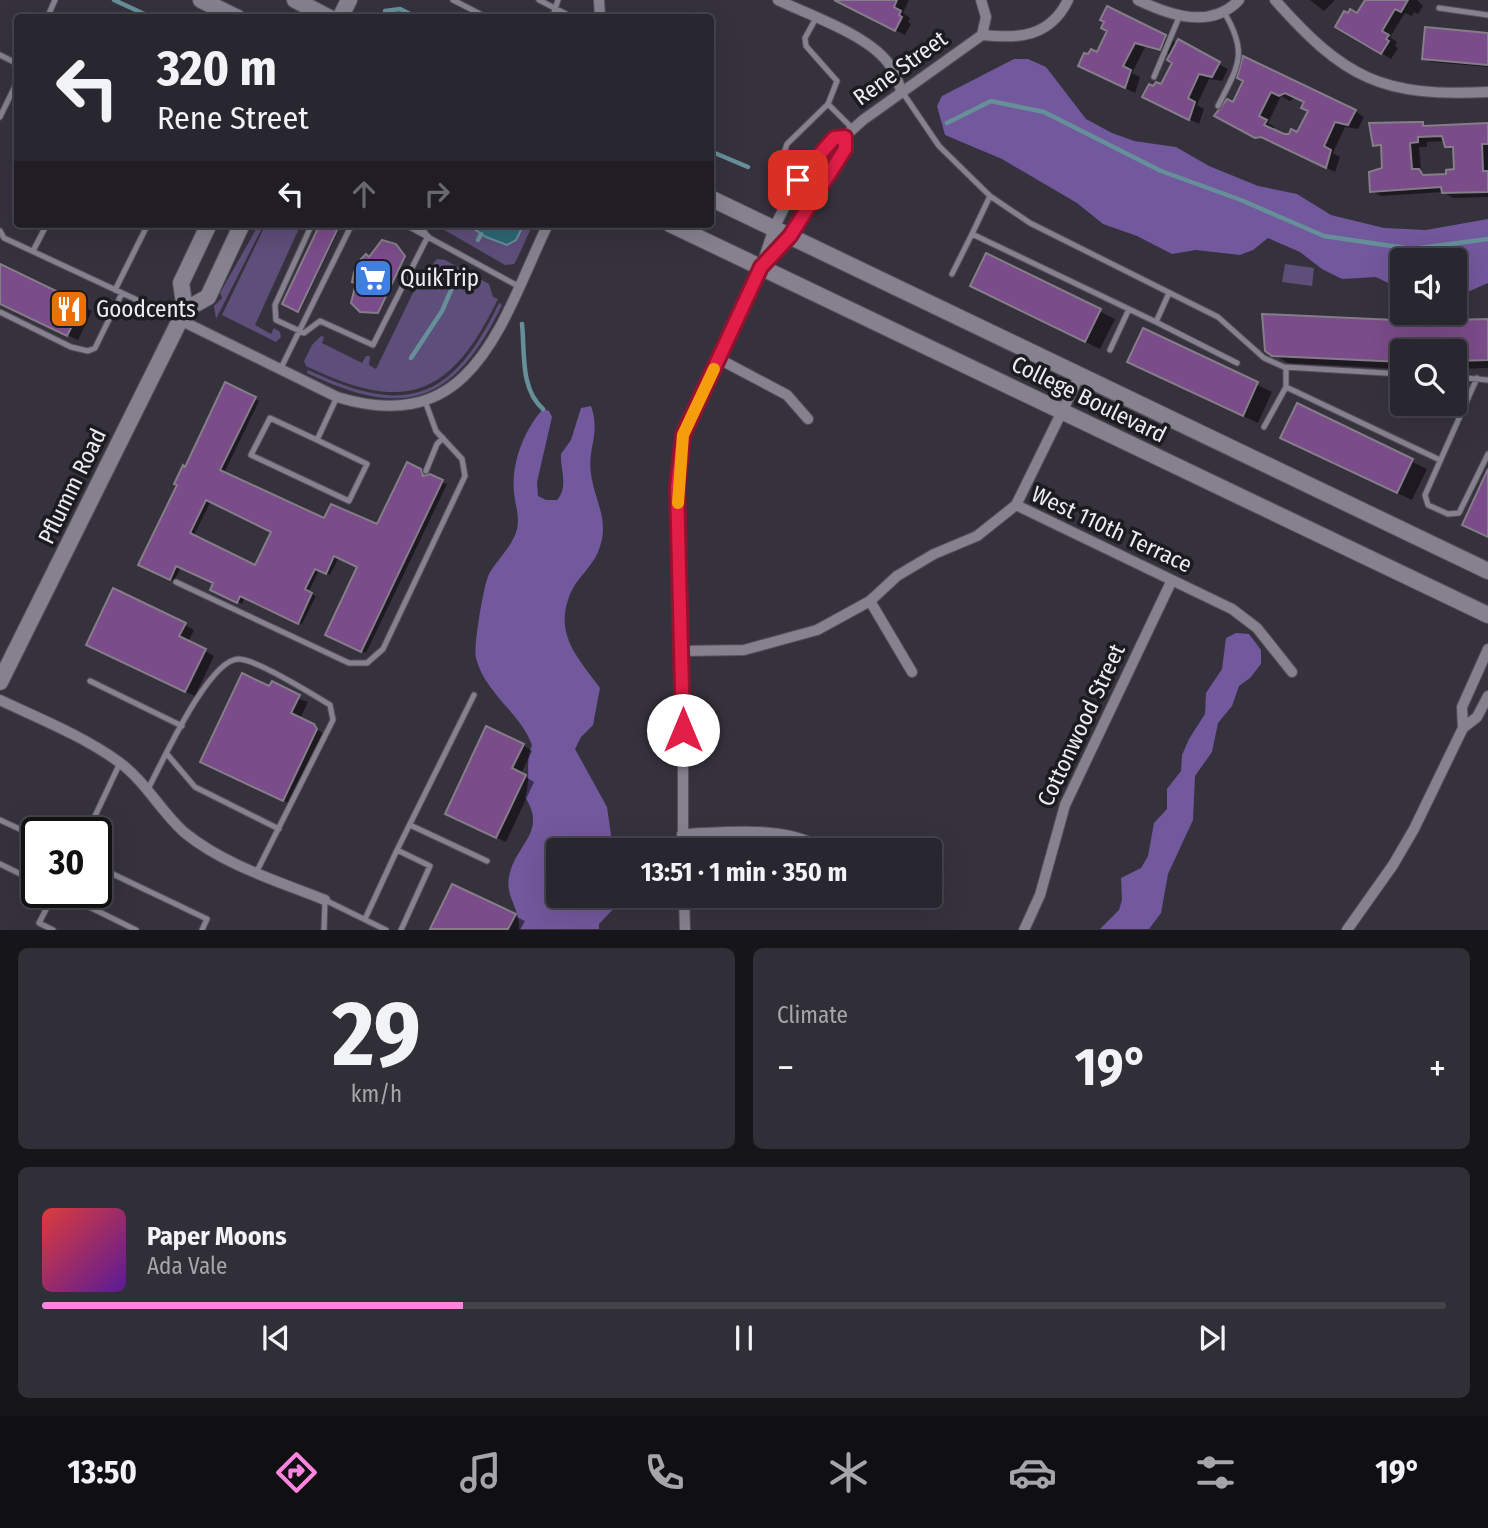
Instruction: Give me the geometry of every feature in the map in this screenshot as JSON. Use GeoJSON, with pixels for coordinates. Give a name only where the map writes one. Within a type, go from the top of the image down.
{"type":"FeatureCollection","features":[{"type":"Feature","properties":{"kind":"main road"},"geometry":{"type":"LineString","coordinates":[[201,0],[230,14]]}},
{"type":"Feature","properties":{"kind":"main road"},"geometry":{"type":"LineString","coordinates":[[295,0],[311,9]]}},
{"type":"Feature","properties":{"kind":"main road","name":"College Boulevard"},"geometry":{"type":"LineString","coordinates":[[714,200],[1488,571]]}},
{"type":"Feature","properties":{"kind":"main road","name":"Pflumm Road"},"geometry":{"type":"LineString","coordinates":[[183,315],[181,283],[207,228]]}},
{"type":"Feature","properties":{"kind":"main road","name":"Pflumm Road"},"geometry":{"type":"LineString","coordinates":[[0,682],[183,315],[208,297],[240,228]]}},
{"type":"Feature","properties":{"kind":"main road","name":"College Boulevard"},"geometry":{"type":"LineString","coordinates":[[678,228],[1488,615]]}},
{"type":"Feature","properties":{"kind":"street"},"geometry":{"type":"LineString","coordinates":[[778,0],[861,40],[877,51],[891,66],[902,93]]}},
{"type":"Feature","properties":{"kind":"street"},"geometry":{"type":"LineString","coordinates":[[981,0],[986,17],[982,35],[1025,37],[1041,31],[1062,12],[1068,0]]}},
{"type":"Feature","properties":{"kind":"street"},"geometry":{"type":"LineString","coordinates":[[1138,0],[1199,19],[1223,10],[1239,0]]}},
{"type":"Feature","properties":{"kind":"street"},"geometry":{"type":"LineString","coordinates":[[1275,0],[1311,41],[1352,70],[1392,87],[1418,93],[1488,92]]}},
{"type":"Feature","properties":{"kind":"street","name":"Rene Street"},"geometry":{"type":"LineString","coordinates":[[682,838],[683,651],[677,487],[683,435],[761,267],[774,228],[798,180],[834,138],[849,133],[982,35]]}},
{"type":"Feature","properties":{"kind":"street","name":"Rene Street"},"geometry":{"type":"LineString","coordinates":[[761,267],[790,236],[845,149],[849,133]]}},
{"type":"Feature","properties":{"kind":"street"},"geometry":{"type":"LineString","coordinates":[[183,315],[337,397],[364,405],[411,405],[425,401],[458,383],[476,366],[489,346],[546,228]]}},
{"type":"Feature","properties":{"kind":"street"},"geometry":{"type":"LineString","coordinates":[[719,359],[788,395],[808,419]]}},
{"type":"Feature","properties":{"kind":"street"},"geometry":{"type":"LineString","coordinates":[[1016,505],[1079,377]]}},
{"type":"Feature","properties":{"kind":"street","name":"West 110th Terrace"},"geometry":{"type":"LineString","coordinates":[[683,651],[744,649],[817,630],[870,601],[897,576],[934,554],[977,536],[1016,505],[1232,609],[1257,628],[1292,672]]}},
{"type":"Feature","properties":{"kind":"street","name":"Cottonwood Street"},"geometry":{"type":"LineString","coordinates":[[1024,929],[1040,895],[1065,805],[1172,580]]}},
{"type":"Feature","properties":{"kind":"street"},"geometry":{"type":"LineString","coordinates":[[870,601],[912,671]]}},
{"type":"Feature","properties":{"kind":"street"},"geometry":{"type":"LineString","coordinates":[[1463,728],[1462,708],[1488,649]]}},
{"type":"Feature","properties":{"kind":"street"},"geometry":{"type":"LineString","coordinates":[[1347,929],[1402,851],[1463,728],[1477,717],[1488,696]]}},
{"type":"Feature","properties":{"kind":"street"},"geometry":{"type":"LineString","coordinates":[[0,700],[65,731],[120,763],[148,789],[184,832],[231,863],[326,900]]}},
{"type":"Feature","properties":{"kind":"street"},"geometry":{"type":"LineString","coordinates":[[682,834],[769,832],[791,838]]}},
{"type":"Feature","properties":{"kind":"street"},"geometry":{"type":"LineString","coordinates":[[684,908],[685,929]]}},
{"type":"Feature","properties":{"kind":"lane"},"geometry":{"type":"LineString","coordinates":[[453,0],[480,14]]}},
{"type":"Feature","properties":{"kind":"lane"},"geometry":{"type":"LineString","coordinates":[[539,0],[570,14]]}},
{"type":"Feature","properties":{"kind":"lane"},"geometry":{"type":"LineString","coordinates":[[554,14],[558,0]]}},
{"type":"Feature","properties":{"kind":"lane"},"geometry":{"type":"LineString","coordinates":[[1438,8],[1488,15]]}},
{"type":"Feature","properties":{"kind":"lane"},"geometry":{"type":"LineString","coordinates":[[1218,106],[1239,64],[1238,36],[1223,10]]}},
{"type":"Feature","properties":{"kind":"lane"},"geometry":{"type":"LineString","coordinates":[[1154,77],[1180,15]]}},
{"type":"Feature","properties":{"kind":"lane"},"geometry":{"type":"LineString","coordinates":[[798,180],[785,150],[787,144],[828,104],[837,81],[806,46],[806,38],[816,18]]}},
{"type":"Feature","properties":{"kind":"lane"},"geometry":{"type":"LineString","coordinates":[[0,117],[14,88]]}},
{"type":"Feature","properties":{"kind":"lane"},"geometry":{"type":"LineString","coordinates":[[902,93],[939,146],[990,196],[1030,223],[1218,317],[1264,358],[1286,367],[1390,373]]}},
{"type":"Feature","properties":{"kind":"lane"},"geometry":{"type":"LineString","coordinates":[[828,104],[849,133]]}},
{"type":"Feature","properties":{"kind":"lane"},"geometry":{"type":"LineString","coordinates":[[952,274],[990,196]]}},
{"type":"Feature","properties":{"kind":"lane"},"geometry":{"type":"LineString","coordinates":[[33,251],[45,228]]}},
{"type":"Feature","properties":{"kind":"lane"},"geometry":{"type":"LineString","coordinates":[[0,312],[71,347],[88,351],[95,348],[146,228]]}},
{"type":"Feature","properties":{"kind":"lane"},"geometry":{"type":"LineString","coordinates":[[310,228],[275,305],[276,320],[304,333],[320,321],[373,345],[428,236]]}},
{"type":"Feature","properties":{"kind":"lane"},"geometry":{"type":"LineString","coordinates":[[281,368],[350,228]]}},
{"type":"Feature","properties":{"kind":"lane"},"geometry":{"type":"LineString","coordinates":[[412,228],[518,286]]}},
{"type":"Feature","properties":{"kind":"lane"},"geometry":{"type":"LineString","coordinates":[[421,228],[428,236]]}},
{"type":"Feature","properties":{"kind":"lane"},"geometry":{"type":"LineString","coordinates":[[0,231],[4,238],[119,292],[183,315]]}},
{"type":"Feature","properties":{"kind":"lane"},"geometry":{"type":"LineString","coordinates":[[972,234],[1237,363]]}},
{"type":"Feature","properties":{"kind":"lane"},"geometry":{"type":"LineString","coordinates":[[1156,322],[1170,292]]}},
{"type":"Feature","properties":{"kind":"lane"},"geometry":{"type":"LineString","coordinates":[[1110,350],[1129,309]]}},
{"type":"Feature","properties":{"kind":"lane"},"geometry":{"type":"LineString","coordinates":[[1264,427],[1286,387],[1286,367]]}},
{"type":"Feature","properties":{"kind":"lane"},"geometry":{"type":"LineString","coordinates":[[1467,378],[1488,380]]}},
{"type":"Feature","properties":{"kind":"lane"},"geometry":{"type":"LineString","coordinates":[[1477,378],[1424,495],[1428,505],[1448,514],[1459,513],[1488,454]]}},
{"type":"Feature","properties":{"kind":"lane"},"geometry":{"type":"LineString","coordinates":[[1286,387],[1440,460]]}},
{"type":"Feature","properties":{"kind":"lane"},"geometry":{"type":"LineString","coordinates":[[317,440],[337,397]]}},
{"type":"Feature","properties":{"kind":"lane"},"geometry":{"type":"LineString","coordinates":[[176,582],[349,663],[367,663],[383,649],[465,476],[462,459],[436,431],[425,401]]}},
{"type":"Feature","properties":{"kind":"lane"},"geometry":{"type":"LineString","coordinates":[[270,418],[317,440],[367,464],[349,501],[251,455],[270,418]]}},
{"type":"Feature","properties":{"kind":"lane"},"geometry":{"type":"LineString","coordinates":[[426,471],[437,444],[443,438]]}},
{"type":"Feature","properties":{"kind":"lane"},"geometry":{"type":"LineString","coordinates":[[148,789],[200,692],[226,662],[240,659],[298,685],[330,705],[333,720],[256,873]]}},
{"type":"Feature","properties":{"kind":"lane"},"geometry":{"type":"LineString","coordinates":[[90,681],[182,726]]}},
{"type":"Feature","properties":{"kind":"lane"},"geometry":{"type":"LineString","coordinates":[[365,919],[474,695]]}},
{"type":"Feature","properties":{"kind":"lane"},"geometry":{"type":"LineString","coordinates":[[167,754],[195,787],[279,829]]}},
{"type":"Feature","properties":{"kind":"lane"},"geometry":{"type":"LineString","coordinates":[[95,817],[120,763]]}},
{"type":"Feature","properties":{"kind":"lane"},"geometry":{"type":"LineString","coordinates":[[0,820],[21,830]]}},
{"type":"Feature","properties":{"kind":"lane"},"geometry":{"type":"LineString","coordinates":[[410,825],[487,861]]}},
{"type":"Feature","properties":{"kind":"lane"},"geometry":{"type":"LineString","coordinates":[[397,850],[430,866],[401,929]]}},
{"type":"Feature","properties":{"kind":"lane"},"geometry":{"type":"LineString","coordinates":[[0,864],[21,874]]}},
{"type":"Feature","properties":{"kind":"lane"},"geometry":{"type":"LineString","coordinates":[[112,874],[207,919],[202,929]]}},
{"type":"Feature","properties":{"kind":"lane"},"geometry":{"type":"LineString","coordinates":[[324,929],[326,900],[386,929]]}},
{"type":"Feature","properties":{"kind":"lane"},"geometry":{"type":"LineString","coordinates":[[48,908],[39,923],[53,929]]}},
{"type":"Feature","properties":{"kind":"lane"},"geometry":{"type":"LineString","coordinates":[[91,908],[136,929]]}},
{"type":"Feature","properties":{"kind":"shaded area"},"geometry":{"type":"Polygon","coordinates":[[[1014,59],[1028,59],[1046,67],[1086,119],[1112,133],[1134,141],[1176,147],[1209,166],[1258,186],[1297,194],[1331,215],[1384,228],[1426,230],[1488,219],[1488,283],[1467,292],[1467,248],[1390,248],[1390,284],[1376,277],[1342,279],[1322,269],[1300,252],[1268,238],[1253,250],[1240,255],[1196,250],[1172,254],[1137,236],[1103,224],[1077,203],[1002,159],[945,135],[937,106],[942,96],[1014,59]]]}},
{"type":"Feature","properties":{"kind":"shaded area"},"geometry":{"type":"Polygon","coordinates":[[[257,228],[262,228],[216,319],[214,306],[222,298],[220,293],[257,228]]]}},
{"type":"Feature","properties":{"kind":"shaded area"},"geometry":{"type":"Polygon","coordinates":[[[264,228],[299,228],[255,325],[271,334],[274,328],[280,332],[281,337],[276,342],[222,315],[264,228]]]}},
{"type":"Feature","properties":{"kind":"shaded area"},"geometry":{"type":"Polygon","coordinates":[[[441,228],[531,228],[514,264],[505,265],[441,228]]]}},
{"type":"Feature","properties":{"kind":"shaded area"},"geometry":{"type":"Polygon","coordinates":[[[437,259],[445,260],[489,284],[493,297],[498,299],[462,358],[442,376],[421,388],[398,392],[371,390],[306,366],[304,361],[312,345],[321,336],[324,337],[322,343],[362,363],[366,356],[370,356],[369,365],[376,369],[425,268],[428,270],[437,259]]]}},
{"type":"Feature","properties":{"kind":"shaded area"},"geometry":{"type":"Polygon","coordinates":[[[1285,264],[1314,268],[1312,286],[1282,282],[1285,264]]]}},
{"type":"Feature","properties":{"kind":"shaded area"},"geometry":{"type":"Polygon","coordinates":[[[499,303],[502,305],[484,338],[465,364],[445,382],[423,394],[399,398],[372,396],[342,388],[307,373],[308,370],[342,385],[373,393],[399,395],[423,391],[444,380],[463,361],[481,336],[499,303]]]}},
{"type":"Feature","properties":{"kind":"shaded area"},"geometry":{"type":"Polygon","coordinates":[[[591,406],[594,416],[590,465],[603,531],[598,552],[571,592],[565,620],[570,644],[600,688],[593,725],[581,737],[575,749],[607,807],[611,838],[546,838],[546,908],[614,908],[599,924],[599,929],[519,929],[518,916],[508,884],[512,866],[532,829],[531,809],[525,797],[532,745],[527,733],[480,671],[475,652],[477,629],[489,574],[512,541],[518,525],[514,481],[517,459],[525,437],[543,409],[549,411],[552,417],[537,482],[538,496],[546,500],[557,500],[563,489],[561,454],[571,440],[581,408],[591,406]]]}},
{"type":"Feature","properties":{"kind":"shaded area"},"geometry":{"type":"Polygon","coordinates":[[[1236,633],[1249,634],[1261,650],[1261,664],[1250,678],[1239,686],[1232,706],[1218,723],[1212,752],[1195,776],[1193,820],[1168,874],[1161,913],[1149,929],[1100,929],[1119,910],[1122,900],[1121,878],[1141,868],[1148,856],[1154,823],[1167,809],[1167,789],[1181,771],[1182,755],[1205,714],[1206,693],[1222,669],[1226,638],[1236,633]]]}},
{"type":"Feature","properties":{"kind":"water"},"geometry":{"type":"Polygon","coordinates":[[[473,228],[522,228],[516,240],[507,245],[486,237],[473,228]]]}},
{"type":"Feature","properties":{"kind":"building"},"geometry":{"type":"Polygon","coordinates":[[[834,0],[897,0],[894,7],[901,11],[899,15],[902,17],[895,31],[834,0]]]}},
{"type":"Feature","properties":{"kind":"building"},"geometry":{"type":"Polygon","coordinates":[[[1365,0],[1408,0],[1401,12],[1395,9],[1382,31],[1389,35],[1386,39],[1389,41],[1381,54],[1335,27],[1344,11],[1348,13],[1350,9],[1357,13],[1365,0]]]}},
{"type":"Feature","properties":{"kind":"building"},"geometry":{"type":"Polygon","coordinates":[[[1107,6],[1166,35],[1160,50],[1135,43],[1123,66],[1131,70],[1125,88],[1078,66],[1084,53],[1088,54],[1091,49],[1097,52],[1107,31],[1101,28],[1104,22],[1100,20],[1107,6]]]}},
{"type":"Feature","properties":{"kind":"building"},"geometry":{"type":"Polygon","coordinates":[[[1425,27],[1488,33],[1488,65],[1422,59],[1425,27]]]}},
{"type":"Feature","properties":{"kind":"building"},"geometry":{"type":"Polygon","coordinates":[[[1178,39],[1220,62],[1212,77],[1199,74],[1188,98],[1195,102],[1189,120],[1142,97],[1149,84],[1161,84],[1172,63],[1167,60],[1178,39]]]}},
{"type":"Feature","properties":{"kind":"building"},"geometry":{"type":"Polygon","coordinates":[[[1243,56],[1356,110],[1348,125],[1335,122],[1324,146],[1331,150],[1326,168],[1261,137],[1255,138],[1214,116],[1227,99],[1233,102],[1243,81],[1237,78],[1243,56]],[[1271,92],[1259,116],[1267,120],[1264,125],[1284,134],[1289,134],[1291,129],[1297,132],[1308,111],[1301,108],[1304,102],[1285,93],[1279,96],[1271,92]]]}},
{"type":"Feature","properties":{"kind":"building"},"geometry":{"type":"Polygon","coordinates":[[[1423,122],[1423,126],[1488,123],[1488,144],[1482,144],[1483,171],[1488,171],[1488,192],[1442,193],[1441,187],[1370,192],[1369,172],[1382,168],[1381,145],[1373,146],[1369,123],[1423,122]],[[1442,136],[1418,137],[1418,142],[1410,143],[1412,169],[1419,169],[1423,175],[1446,174],[1446,170],[1454,169],[1453,147],[1445,147],[1442,136]]]}},
{"type":"Feature","properties":{"kind":"building"},"geometry":{"type":"Polygon","coordinates":[[[318,228],[338,228],[298,312],[282,304],[318,228]]]}},
{"type":"Feature","properties":{"kind":"building","name":"QuikTrip"},"geometry":{"type":"Polygon","coordinates":[[[382,240],[396,244],[405,256],[378,313],[360,312],[351,303],[356,283],[352,282],[354,272],[361,259],[366,254],[369,257],[382,240]]]}},
{"type":"Feature","properties":{"kind":"building"},"geometry":{"type":"Polygon","coordinates":[[[986,253],[1101,309],[1085,342],[970,286],[986,253]]]}},
{"type":"Feature","properties":{"kind":"building"},"geometry":{"type":"Polygon","coordinates":[[[0,264],[83,304],[67,336],[0,304],[0,264]]]}},
{"type":"Feature","properties":{"kind":"building"},"geometry":{"type":"Polygon","coordinates":[[[1262,314],[1390,320],[1390,325],[1467,325],[1467,320],[1488,319],[1488,360],[1467,361],[1467,339],[1390,339],[1390,361],[1272,356],[1265,351],[1262,314]]]}},
{"type":"Feature","properties":{"kind":"building"},"geometry":{"type":"Polygon","coordinates":[[[1143,328],[1258,382],[1243,416],[1127,362],[1143,328]]]}},
{"type":"Feature","properties":{"kind":"building"},"geometry":{"type":"Polygon","coordinates":[[[225,382],[256,397],[220,470],[324,518],[331,504],[377,524],[407,462],[421,469],[423,476],[430,474],[443,480],[361,652],[325,635],[357,567],[334,556],[326,574],[315,569],[305,589],[312,593],[298,624],[240,596],[237,603],[210,590],[213,583],[176,566],[170,580],[138,565],[177,485],[174,484],[183,465],[185,467],[225,382]],[[206,500],[190,533],[255,565],[271,532],[206,500]]]}},
{"type":"Feature","properties":{"kind":"building"},"geometry":{"type":"Polygon","coordinates":[[[1297,403],[1413,459],[1397,493],[1280,438],[1297,403]]]}},
{"type":"Feature","properties":{"kind":"building"},"geometry":{"type":"Polygon","coordinates":[[[1488,469],[1488,537],[1462,525],[1488,469]]]}},
{"type":"Feature","properties":{"kind":"building"},"geometry":{"type":"Polygon","coordinates":[[[113,588],[186,623],[179,636],[206,649],[185,692],[86,645],[113,588]]]}},
{"type":"Feature","properties":{"kind":"building"},"geometry":{"type":"Polygon","coordinates":[[[242,673],[269,686],[272,681],[300,695],[291,713],[314,724],[317,729],[283,801],[200,762],[242,673]]]}},
{"type":"Feature","properties":{"kind":"building"},"geometry":{"type":"Polygon","coordinates":[[[486,726],[524,744],[512,768],[526,775],[496,838],[445,814],[486,726]]]}},
{"type":"Feature","properties":{"kind":"building"},"geometry":{"type":"Polygon","coordinates":[[[452,884],[516,914],[508,929],[430,929],[452,884]]]}},
{"type":"Feature","properties":{"kind":"waterway"},"geometry":{"type":"LineString","coordinates":[[114,0],[144,14]]}},
{"type":"Feature","properties":{"kind":"waterway"},"geometry":{"type":"LineString","coordinates":[[385,11],[400,9],[410,14]]}},
{"type":"Feature","properties":{"kind":"waterway"},"geometry":{"type":"LineString","coordinates":[[947,123],[991,101],[1044,112],[1161,171],[1241,200],[1324,236],[1412,249],[1488,239]]}},
{"type":"Feature","properties":{"kind":"waterway"},"geometry":{"type":"LineString","coordinates":[[714,153],[748,167]]}},
{"type":"Feature","properties":{"kind":"waterway"},"geometry":{"type":"LineString","coordinates":[[478,240],[481,234]]}},
{"type":"Feature","properties":{"kind":"waterway"},"geometry":{"type":"LineString","coordinates":[[411,358],[442,311],[455,281]]}},
{"type":"Feature","properties":{"kind":"waterway"},"geometry":{"type":"LineString","coordinates":[[522,324],[527,381],[530,391],[543,409]]}},
{"type":"Feature","properties":{"kind":"slow traffic"},"geometry":{"type":"LineString","coordinates":[[678,503],[677,487],[683,435],[714,369]]}},
{"type":"Feature","properties":{"kind":"place","name":"QuikTrip"},"geometry":{"type":"Point","coordinates":[373,278]}},
{"type":"Feature","properties":{"kind":"place","name":"Goodcents"},"geometry":{"type":"Point","coordinates":[69,309]}},
{"type":"Feature","properties":{"kind":"route"},"geometry":{"type":"LineString","coordinates":[[683,730],[677,487],[683,435],[761,267],[790,236],[805,208],[845,149],[845,137],[834,138],[798,180]]}}]}
